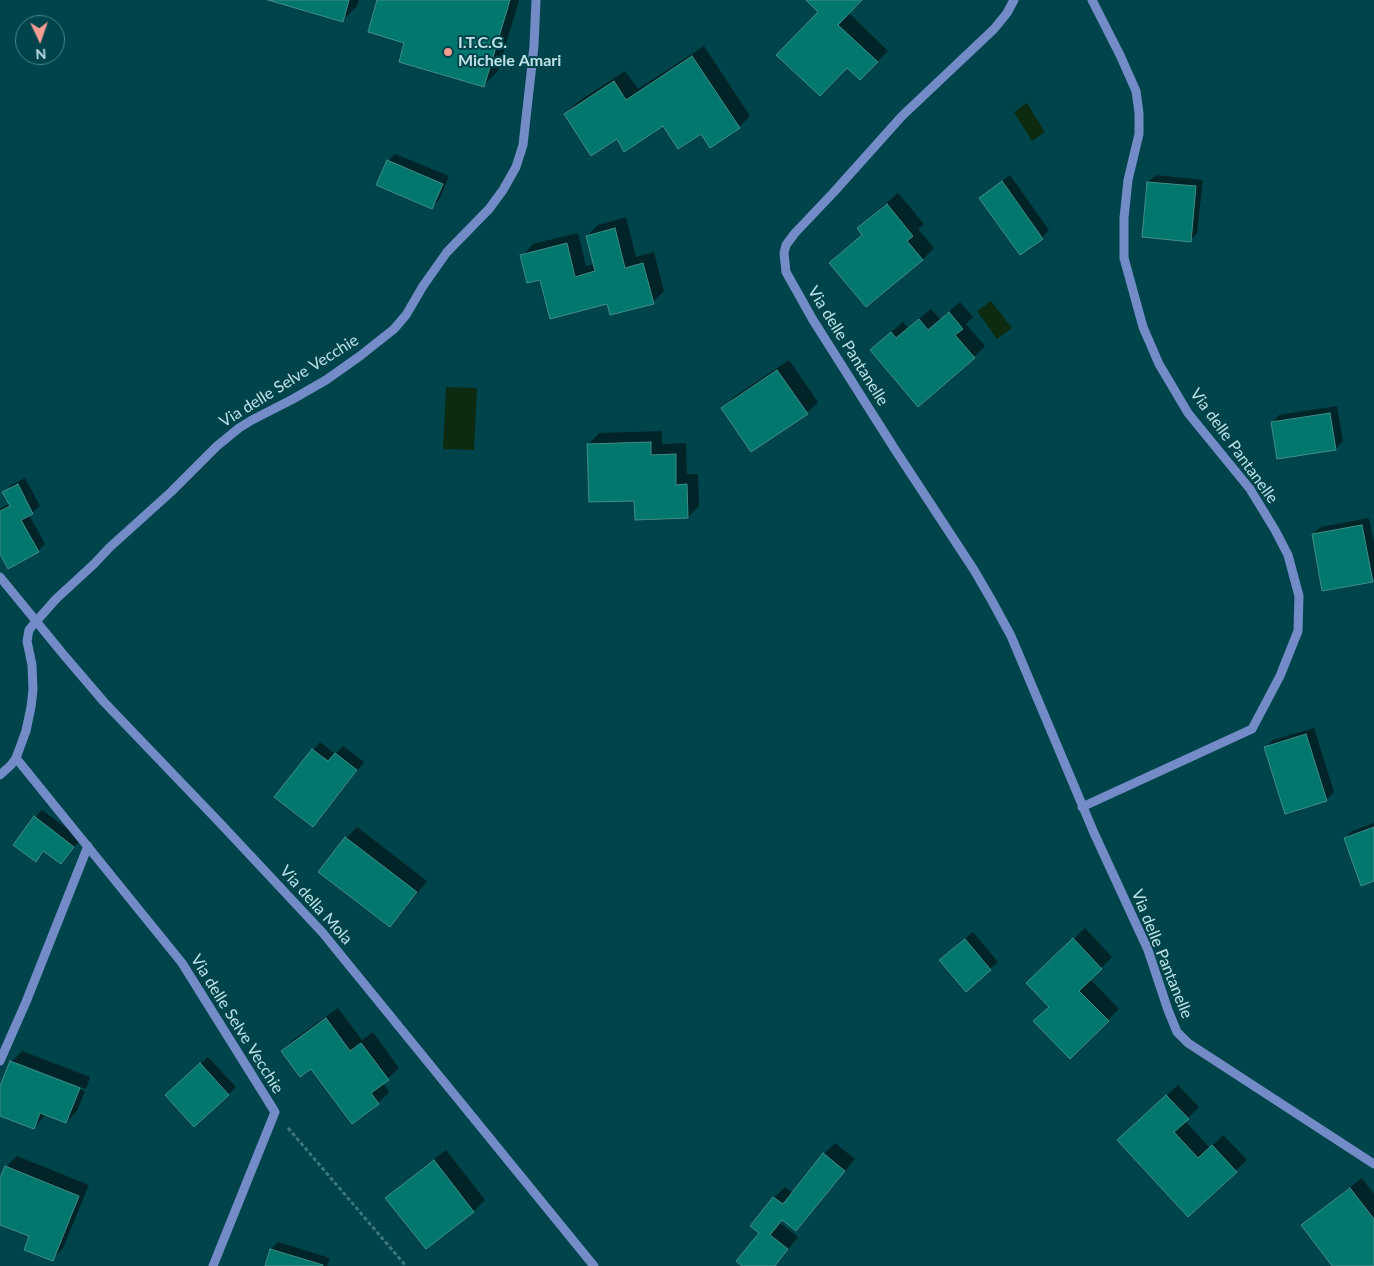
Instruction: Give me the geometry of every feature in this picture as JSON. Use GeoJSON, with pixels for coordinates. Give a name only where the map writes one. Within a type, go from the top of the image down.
{"type":"FeatureCollection","features":[{"type":"Feature","properties":{"kind":"street","name":"Via delle Selve Vecchie"},"geometry":{"type":"LineString","coordinates":[[0,775],[16,758],[26,731],[32,699],[32,673],[27,641],[29,630],[56,599],[171,492],[217,446],[252,420],[326,380],[394,329],[406,315],[447,252],[496,200],[516,167],[523,145],[534,46],[536,0]]}},
{"type":"Feature","properties":{"kind":"street","name":"Via delle Pantanelle"},"geometry":{"type":"LineString","coordinates":[[1014,0],[1007,13],[994,29],[902,116],[833,193],[794,233],[786,244],[784,253],[786,272],[813,320],[992,600],[1011,636],[1082,807],[1148,950],[1168,1010],[1180,1035],[1188,1043],[1374,1164]]}},
{"type":"Feature","properties":{"kind":"street","name":"Via delle Pantanelle"},"geometry":{"type":"LineString","coordinates":[[1082,807],[1252,729],[1280,676],[1298,631],[1299,596],[1288,554],[1275,530],[1250,490],[1188,413],[1159,364],[1143,327],[1124,258],[1124,218],[1128,180],[1139,134],[1136,91],[1092,0]]}},
{"type":"Feature","properties":{"kind":"street","name":"Via della Mola"},"geometry":{"type":"LineString","coordinates":[[0,577],[104,702],[322,932],[594,1266]]}},
{"type":"Feature","properties":{"kind":"street","name":"Via delle Selve Vecchie"},"geometry":{"type":"LineString","coordinates":[[16,758],[182,963],[275,1112],[214,1266]]}},
{"type":"Feature","properties":{"kind":"street"},"geometry":{"type":"LineString","coordinates":[[0,1061],[26,1002],[88,846]]}},
{"type":"Feature","properties":{"kind":"path"},"geometry":{"type":"LineString","coordinates":[[275,1112],[406,1266]]}},
{"type":"Feature","properties":{"kind":"shaded area"},"geometry":{"type":"Polygon","coordinates":[[[1027,103],[1045,132],[1032,141],[1014,112],[1027,103]]]}},
{"type":"Feature","properties":{"kind":"shaded area"},"geometry":{"type":"Polygon","coordinates":[[[991,301],[1012,328],[997,339],[977,311],[991,301]]]}},
{"type":"Feature","properties":{"kind":"shaded area"},"geometry":{"type":"Polygon","coordinates":[[[446,387],[477,388],[474,450],[443,449],[446,387]]]}},
{"type":"Feature","properties":{"kind":"building"},"geometry":{"type":"Polygon","coordinates":[[[268,0],[349,0],[343,22],[268,0]]]}},
{"type":"Feature","properties":{"kind":"building","name":"I.T.C.G. Michele Amari"},"geometry":{"type":"Polygon","coordinates":[[[377,0],[510,0],[484,87],[399,62],[404,43],[368,32],[377,0]]]}},
{"type":"Feature","properties":{"kind":"building"},"geometry":{"type":"Polygon","coordinates":[[[806,0],[862,0],[838,25],[878,62],[860,80],[847,68],[820,96],[776,55],[818,12],[806,0]]]}},
{"type":"Feature","properties":{"kind":"building"},"geometry":{"type":"Polygon","coordinates":[[[692,56],[740,128],[710,148],[701,134],[678,149],[663,126],[624,152],[617,139],[591,156],[564,114],[614,81],[626,100],[692,56]]]}},
{"type":"Feature","properties":{"kind":"building"},"geometry":{"type":"Polygon","coordinates":[[[387,160],[443,184],[432,209],[376,185],[387,160]]]}},
{"type":"Feature","properties":{"kind":"building"},"geometry":{"type":"Polygon","coordinates":[[[1002,181],[1043,239],[1020,255],[979,198],[1002,181]]]}},
{"type":"Feature","properties":{"kind":"building"},"geometry":{"type":"Polygon","coordinates":[[[1147,182],[1196,186],[1191,242],[1142,237],[1147,182]]]}},
{"type":"Feature","properties":{"kind":"building"},"geometry":{"type":"Polygon","coordinates":[[[887,204],[913,236],[907,241],[923,260],[866,307],[829,263],[862,235],[857,228],[887,204]]]}},
{"type":"Feature","properties":{"kind":"building"},"geometry":{"type":"Polygon","coordinates":[[[615,228],[625,268],[643,263],[654,304],[610,315],[607,304],[550,319],[540,280],[527,283],[520,255],[567,243],[575,277],[595,271],[586,236],[615,228]]]}},
{"type":"Feature","properties":{"kind":"building"},"geometry":{"type":"Polygon","coordinates":[[[949,312],[963,329],[955,335],[975,358],[918,407],[870,350],[891,332],[896,338],[919,319],[928,330],[949,312]]]}},
{"type":"Feature","properties":{"kind":"building"},"geometry":{"type":"Polygon","coordinates":[[[777,370],[808,414],[751,452],[721,408],[777,370]]]}},
{"type":"Feature","properties":{"kind":"building"},"geometry":{"type":"Polygon","coordinates":[[[1330,413],[1336,450],[1277,459],[1271,422],[1330,413]]]}},
{"type":"Feature","properties":{"kind":"building"},"geometry":{"type":"Polygon","coordinates":[[[651,442],[651,455],[676,454],[676,485],[687,484],[688,518],[635,520],[634,501],[589,502],[587,444],[651,442]]]}},
{"type":"Feature","properties":{"kind":"building"},"geometry":{"type":"Polygon","coordinates":[[[18,484],[33,514],[21,520],[39,552],[8,569],[0,554],[0,511],[10,506],[2,492],[18,484]]]}},
{"type":"Feature","properties":{"kind":"building"},"geometry":{"type":"Polygon","coordinates":[[[1362,525],[1373,582],[1322,591],[1312,534],[1362,525]]]}},
{"type":"Feature","properties":{"kind":"building"},"geometry":{"type":"Polygon","coordinates":[[[1306,734],[1327,801],[1285,814],[1264,747],[1306,734]]]}},
{"type":"Feature","properties":{"kind":"building"},"geometry":{"type":"Polygon","coordinates":[[[312,749],[328,761],[335,753],[357,770],[313,827],[274,797],[312,749]]]}},
{"type":"Feature","properties":{"kind":"building"},"geometry":{"type":"Polygon","coordinates":[[[34,816],[74,847],[61,864],[43,851],[36,862],[13,845],[34,816]]]}},
{"type":"Feature","properties":{"kind":"building"},"geometry":{"type":"Polygon","coordinates":[[[1374,827],[1374,881],[1361,886],[1344,838],[1374,827]]]}},
{"type":"Feature","properties":{"kind":"building"},"geometry":{"type":"Polygon","coordinates":[[[345,837],[417,892],[390,927],[318,872],[345,837]]]}},
{"type":"Feature","properties":{"kind":"building"},"geometry":{"type":"Polygon","coordinates":[[[1073,938],[1102,969],[1079,991],[1109,1021],[1070,1059],[1033,1021],[1049,1007],[1026,983],[1073,938]]]}},
{"type":"Feature","properties":{"kind":"building"},"geometry":{"type":"Polygon","coordinates":[[[965,939],[991,970],[966,992],[939,960],[965,939]]]}},
{"type":"Feature","properties":{"kind":"building"},"geometry":{"type":"Polygon","coordinates":[[[326,1018],[350,1051],[361,1043],[389,1080],[371,1093],[379,1104],[352,1124],[311,1069],[300,1077],[281,1051],[326,1018]]]}},
{"type":"Feature","properties":{"kind":"building"},"geometry":{"type":"Polygon","coordinates":[[[10,1061],[80,1088],[66,1123],[40,1113],[34,1129],[0,1116],[0,1086],[10,1061]]]}},
{"type":"Feature","properties":{"kind":"building"},"geometry":{"type":"Polygon","coordinates":[[[200,1063],[229,1095],[194,1127],[165,1095],[200,1063]]]}},
{"type":"Feature","properties":{"kind":"building"},"geometry":{"type":"Polygon","coordinates":[[[1166,1095],[1189,1119],[1174,1132],[1198,1158],[1212,1145],[1237,1172],[1188,1217],[1117,1140],[1166,1095]]]}},
{"type":"Feature","properties":{"kind":"building"},"geometry":{"type":"Polygon","coordinates":[[[823,1153],[845,1171],[796,1231],[782,1220],[770,1235],[788,1249],[775,1266],[742,1266],[736,1261],[759,1233],[750,1226],[773,1197],[783,1204],[823,1153]]]}},
{"type":"Feature","properties":{"kind":"building"},"geometry":{"type":"Polygon","coordinates":[[[434,1160],[474,1212],[426,1249],[385,1198],[434,1160]]]}},
{"type":"Feature","properties":{"kind":"building"},"geometry":{"type":"Polygon","coordinates":[[[5,1166],[79,1196],[53,1261],[24,1250],[29,1236],[0,1225],[0,1178],[5,1166]]]}},
{"type":"Feature","properties":{"kind":"building"},"geometry":{"type":"Polygon","coordinates":[[[1350,1188],[1374,1219],[1374,1266],[1332,1266],[1301,1225],[1350,1188]]]}},
{"type":"Feature","properties":{"kind":"building"},"geometry":{"type":"Polygon","coordinates":[[[270,1249],[323,1265],[323,1266],[265,1266],[270,1249]]]}},
{"type":"Feature","properties":{"kind":"place","name":"I.T.C.G. Michele Amari"},"geometry":{"type":"Point","coordinates":[448,52]}}]}
